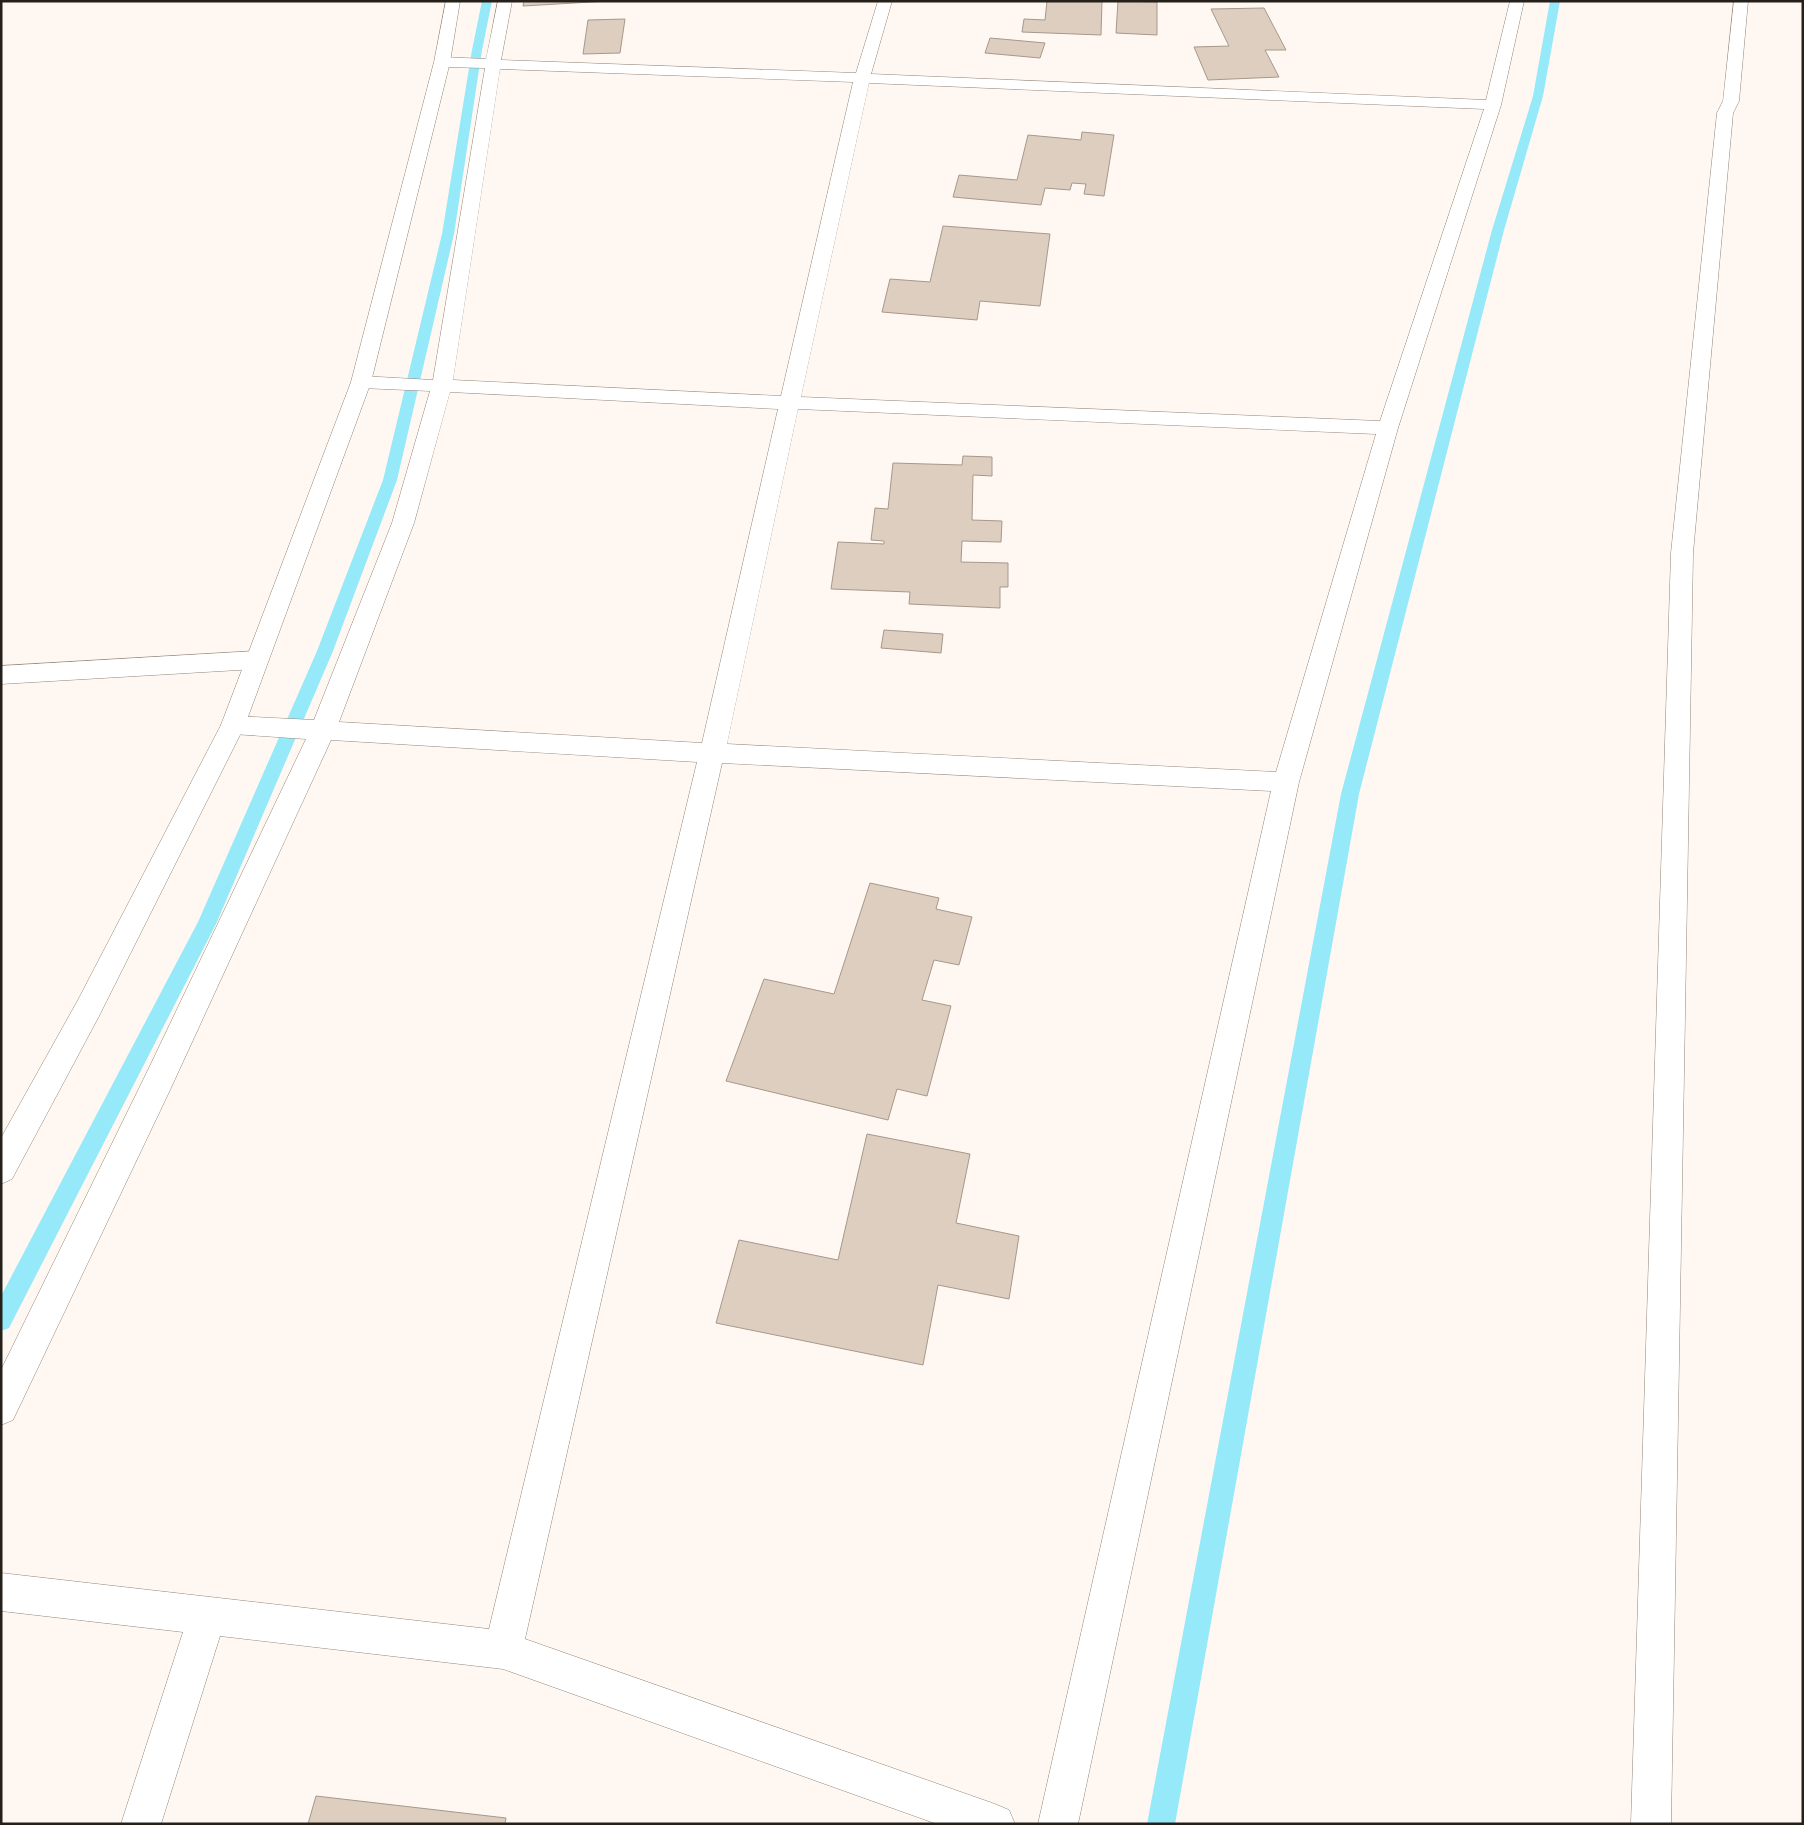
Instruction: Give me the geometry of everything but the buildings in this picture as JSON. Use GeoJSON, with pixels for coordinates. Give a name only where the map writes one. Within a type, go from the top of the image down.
{"type":"FeatureCollection","features":[{"type":"Feature","properties":{"kind":"street"},"geometry":{"type":"LineString","coordinates":[[1,1168],[88,1009],[232,726],[361,382],[442,62],[453,1]]}},
{"type":"Feature","properties":{"kind":"street"},"geometry":{"type":"LineString","coordinates":[[1,1408],[159,1080],[323,730],[403,523],[442,386],[493,64],[505,1]]}},
{"type":"Feature","properties":{"kind":"street"},"geometry":{"type":"LineString","coordinates":[[503,1650],[712,753],[862,78],[885,1]]}},
{"type":"Feature","properties":{"kind":"street"},"geometry":{"type":"LineString","coordinates":[[1058,1824],[1286,782],[1388,428],[1493,105],[1517,1]]}},
{"type":"Feature","properties":{"kind":"street"},"geometry":{"type":"LineString","coordinates":[[1651,1824],[1682,553],[1725,114],[1731,101],[1741,1]]}},
{"type":"Feature","properties":{"kind":"street"},"geometry":{"type":"LineString","coordinates":[[442,62],[1493,105]]}},
{"type":"Feature","properties":{"kind":"street"},"geometry":{"type":"LineString","coordinates":[[361,382],[791,403],[1388,428]]}},
{"type":"Feature","properties":{"kind":"street"},"geometry":{"type":"LineString","coordinates":[[1,675],[256,660]]}},
{"type":"Feature","properties":{"kind":"street"},"geometry":{"type":"LineString","coordinates":[[232,726],[1286,782]]}},
{"type":"Feature","properties":{"kind":"street"},"geometry":{"type":"LineString","coordinates":[[1,1592],[503,1650],[995,1824]]}},
{"type":"Feature","properties":{"kind":"street"},"geometry":{"type":"LineString","coordinates":[[141,1824],[207,1616]]}},
{"type":"Feature","properties":{"kind":"waterway"},"geometry":{"type":"LineString","coordinates":[[1,1320],[207,924],[325,651],[390,480],[448,234],[477,50],[487,1]]}},
{"type":"Feature","properties":{"kind":"waterway"},"geometry":{"type":"LineString","coordinates":[[1161,1824],[1350,794],[1498,230],[1538,96],[1555,1]]}}]}
